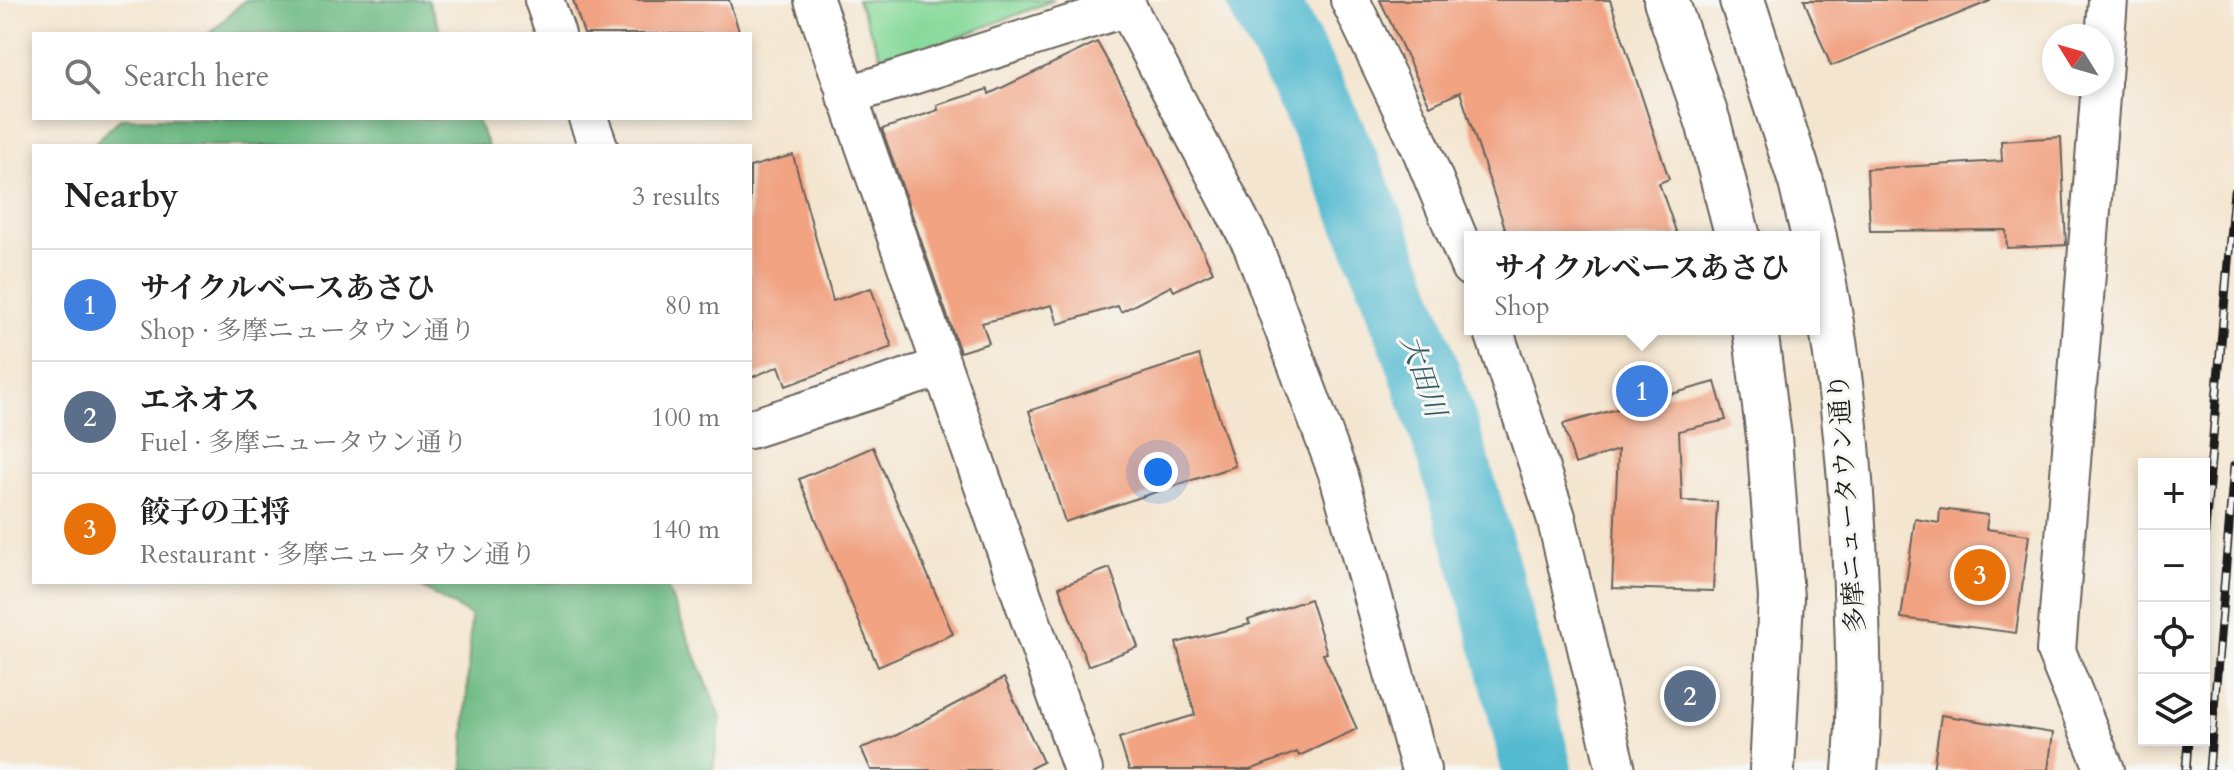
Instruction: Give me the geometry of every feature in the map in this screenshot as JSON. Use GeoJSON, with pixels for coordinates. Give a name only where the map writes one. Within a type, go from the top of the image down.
{"type":"FeatureCollection","features":[{"type":"Feature","properties":{"kind":"main road"},"geometry":{"type":"LineString","coordinates":[[1666,0],[1708,122],[1736,231]]}},
{"type":"Feature","properties":{"kind":"main road","name":"多摩ニュータウン通り"},"geometry":{"type":"LineString","coordinates":[[1742,0],[1801,182],[1813,231]]}},
{"type":"Feature","properties":{"kind":"main road","name":"多摩ニュータウン通り"},"geometry":{"type":"LineString","coordinates":[[1820,270],[1841,385],[1853,499],[1858,628],[1855,770]]}},
{"type":"Feature","properties":{"kind":"main road"},"geometry":{"type":"LineString","coordinates":[[1756,335],[1769,437],[1781,598],[1772,770]]}},
{"type":"Feature","properties":{"kind":"street"},"geometry":{"type":"LineString","coordinates":[[544,0],[555,32]]}},
{"type":"Feature","properties":{"kind":"street"},"geometry":{"type":"LineString","coordinates":[[814,0],[1083,770]]}},
{"type":"Feature","properties":{"kind":"street"},"geometry":{"type":"LineString","coordinates":[[1350,0],[1420,146],[1464,252]]}},
{"type":"Feature","properties":{"kind":"street"},"geometry":{"type":"LineString","coordinates":[[2106,24],[2108,0]]}},
{"type":"Feature","properties":{"kind":"street"},"geometry":{"type":"LineString","coordinates":[[846,96],[1127,7],[1253,246],[1339,476],[1421,770]]}},
{"type":"Feature","properties":{"kind":"street"},"geometry":{"type":"LineString","coordinates":[[2100,96],[2056,651],[2105,770]]}},
{"type":"Feature","properties":{"kind":"street"},"geometry":{"type":"LineString","coordinates":[[589,120],[597,144]]}},
{"type":"Feature","properties":{"kind":"street"},"geometry":{"type":"LineString","coordinates":[[1495,335],[1556,517],[1616,770]]}},
{"type":"Feature","properties":{"kind":"street"},"geometry":{"type":"LineString","coordinates":[[752,428],[941,367]]}},
{"type":"Feature","properties":{"kind":"green space"},"geometry":{"type":"Polygon","coordinates":[[[245,0],[428,0],[441,32],[211,32],[245,0]]]}},
{"type":"Feature","properties":{"kind":"green space"},"geometry":{"type":"Polygon","coordinates":[[[857,0],[1054,0],[885,66],[857,0]]]}},
{"type":"Feature","properties":{"kind":"green space"},"geometry":{"type":"Polygon","coordinates":[[[119,120],[477,120],[487,144],[93,144],[119,120]]]}},
{"type":"Feature","properties":{"kind":"green space"},"geometry":{"type":"Polygon","coordinates":[[[415,584],[666,584],[721,718],[713,770],[463,770],[471,616],[415,584]]]}},
{"type":"Feature","properties":{"kind":"building"},"geometry":{"type":"Polygon","coordinates":[[[573,0],[729,0],[739,32],[583,32],[573,0]]]}},
{"type":"Feature","properties":{"kind":"building"},"geometry":{"type":"Polygon","coordinates":[[[1380,0],[1610,0],[1669,179],[1659,183],[1676,231],[1506,231],[1460,92],[1430,106],[1380,0]]]}},
{"type":"Feature","properties":{"kind":"building"},"geometry":{"type":"Polygon","coordinates":[[[1804,0],[1990,0],[1990,1],[1831,66],[1804,0]]]}},
{"type":"Feature","properties":{"kind":"building"},"geometry":{"type":"Polygon","coordinates":[[[1097,42],[1138,115],[1213,272],[1174,291],[1171,286],[1121,312],[1118,306],[1058,324],[1052,305],[982,323],[989,343],[960,352],[882,129],[938,110],[937,105],[988,89],[989,94],[1097,42]]]}},
{"type":"Feature","properties":{"kind":"building"},"geometry":{"type":"Polygon","coordinates":[[[2061,137],[2066,245],[2007,248],[2006,230],[1870,231],[1867,169],[2002,161],[2001,141],[2061,137]]]}},
{"type":"Feature","properties":{"kind":"building"},"geometry":{"type":"Polygon","coordinates":[[[793,155],[833,301],[871,288],[892,347],[786,386],[779,366],[752,377],[752,166],[793,155]]]}},
{"type":"Feature","properties":{"kind":"building"},"geometry":{"type":"Polygon","coordinates":[[[1199,355],[1235,466],[1065,522],[1029,411],[1199,355]]]}},
{"type":"Feature","properties":{"kind":"building"},"geometry":{"type":"Polygon","coordinates":[[[1715,382],[1726,420],[1679,431],[1682,501],[1717,502],[1713,591],[1612,588],[1618,450],[1575,464],[1563,424],[1715,382]]]}},
{"type":"Feature","properties":{"kind":"building"},"geometry":{"type":"Polygon","coordinates":[[[873,447],[953,634],[878,667],[799,479],[873,447]]]}},
{"type":"Feature","properties":{"kind":"building"},"geometry":{"type":"Polygon","coordinates":[[[1940,509],[1988,515],[1986,529],[2029,535],[2016,633],[1901,618],[1915,519],[1939,523],[1940,509]]]}},
{"type":"Feature","properties":{"kind":"building"},"geometry":{"type":"Polygon","coordinates":[[[1110,568],[1138,647],[1088,666],[1059,587],[1110,568]]]}},
{"type":"Feature","properties":{"kind":"building"},"geometry":{"type":"Polygon","coordinates":[[[1310,599],[1327,653],[1323,654],[1357,729],[1299,756],[1297,752],[1250,770],[1129,770],[1119,738],[1195,715],[1176,643],[1250,624],[1248,620],[1310,599]]]}},
{"type":"Feature","properties":{"kind":"building"},"geometry":{"type":"Polygon","coordinates":[[[1004,678],[1043,762],[1027,770],[871,770],[861,748],[897,735],[1004,678]]]}},
{"type":"Feature","properties":{"kind":"building"},"geometry":{"type":"Polygon","coordinates":[[[1941,715],[2053,733],[2048,770],[1933,770],[1941,715]]]}},
{"type":"Feature","properties":{"kind":"waterway","name":"大田川"},"geometry":{"type":"LineString","coordinates":[[1262,0],[1352,182],[1426,375],[1486,572],[1537,770]]}},
{"type":"Feature","properties":{"kind":"railway"},"geometry":{"type":"LineString","coordinates":[[2205,530],[2234,192]]}},
{"type":"Feature","properties":{"kind":"railway"},"geometry":{"type":"LineString","coordinates":[[2209,770],[2234,466]]}},
{"type":"Feature","properties":{"kind":"railway"},"geometry":{"type":"LineString","coordinates":[[2186,770],[2188,746]]}},
{"type":"Feature","properties":{"kind":"place","name":"サイクルベースあさひ"},"geometry":{"type":"Point","coordinates":[1642,391]}},
{"type":"Feature","properties":{"kind":"place","name":"餃子の王将"},"geometry":{"type":"Point","coordinates":[1980,575]}},
{"type":"Feature","properties":{"kind":"place","name":"エネオス"},"geometry":{"type":"Point","coordinates":[1690,696]}}]}
